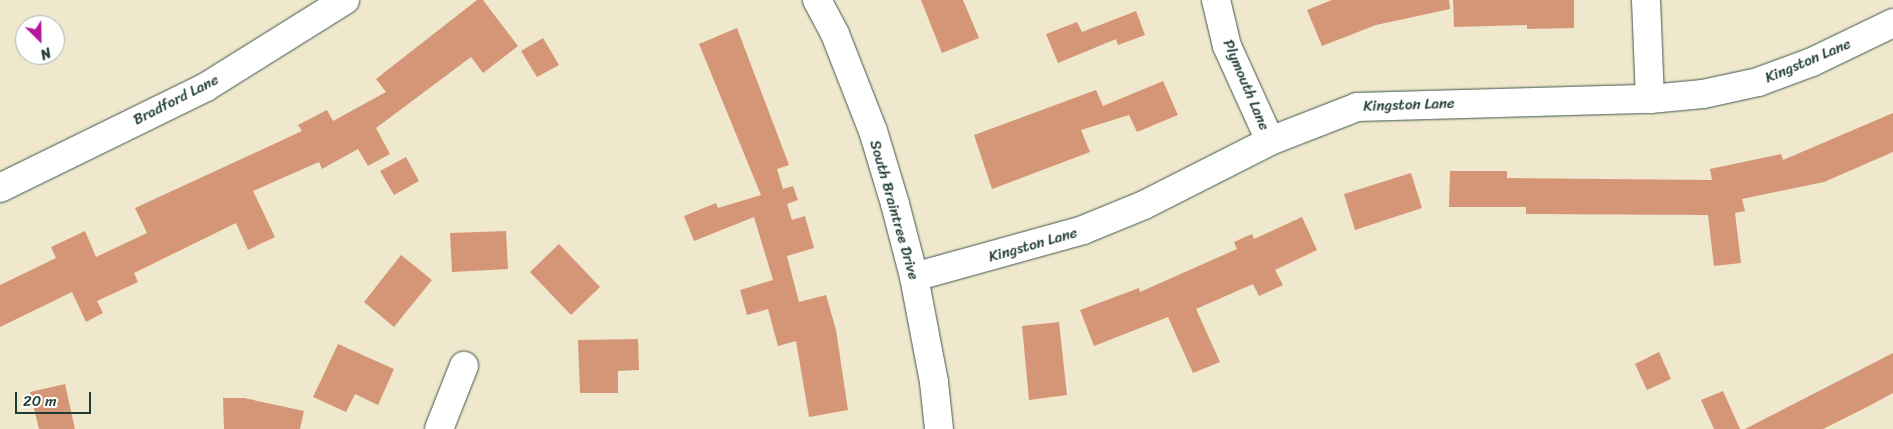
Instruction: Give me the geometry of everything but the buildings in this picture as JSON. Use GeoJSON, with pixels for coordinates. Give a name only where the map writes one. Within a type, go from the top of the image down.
{"type":"FeatureCollection","features":[{"type":"Feature","properties":{"kind":"street","name":"Bradford Lane"},"geometry":{"type":"LineString","coordinates":[[0,188],[206,87],[345,0]]}},
{"type":"Feature","properties":{"kind":"street","name":"South Braintree Drive"},"geometry":{"type":"LineString","coordinates":[[817,0],[835,34],[873,131],[914,277],[934,382],[939,429]]}},
{"type":"Feature","properties":{"kind":"street","name":"Plymouth Lane"},"geometry":{"type":"LineString","coordinates":[[1216,0],[1227,46],[1270,141]]}},
{"type":"Feature","properties":{"kind":"street"},"geometry":{"type":"LineString","coordinates":[[1646,0],[1650,99]]}},
{"type":"Feature","properties":{"kind":"street","name":"Kingston Lane"},"geometry":{"type":"LineString","coordinates":[[914,277],[1083,230],[1144,205],[1270,141],[1357,107],[1650,99],[1703,94],[1758,82],[1812,62],[1893,23]]}},
{"type":"Feature","properties":{"kind":"street"},"geometry":{"type":"LineString","coordinates":[[439,429],[464,366]]}}]}
